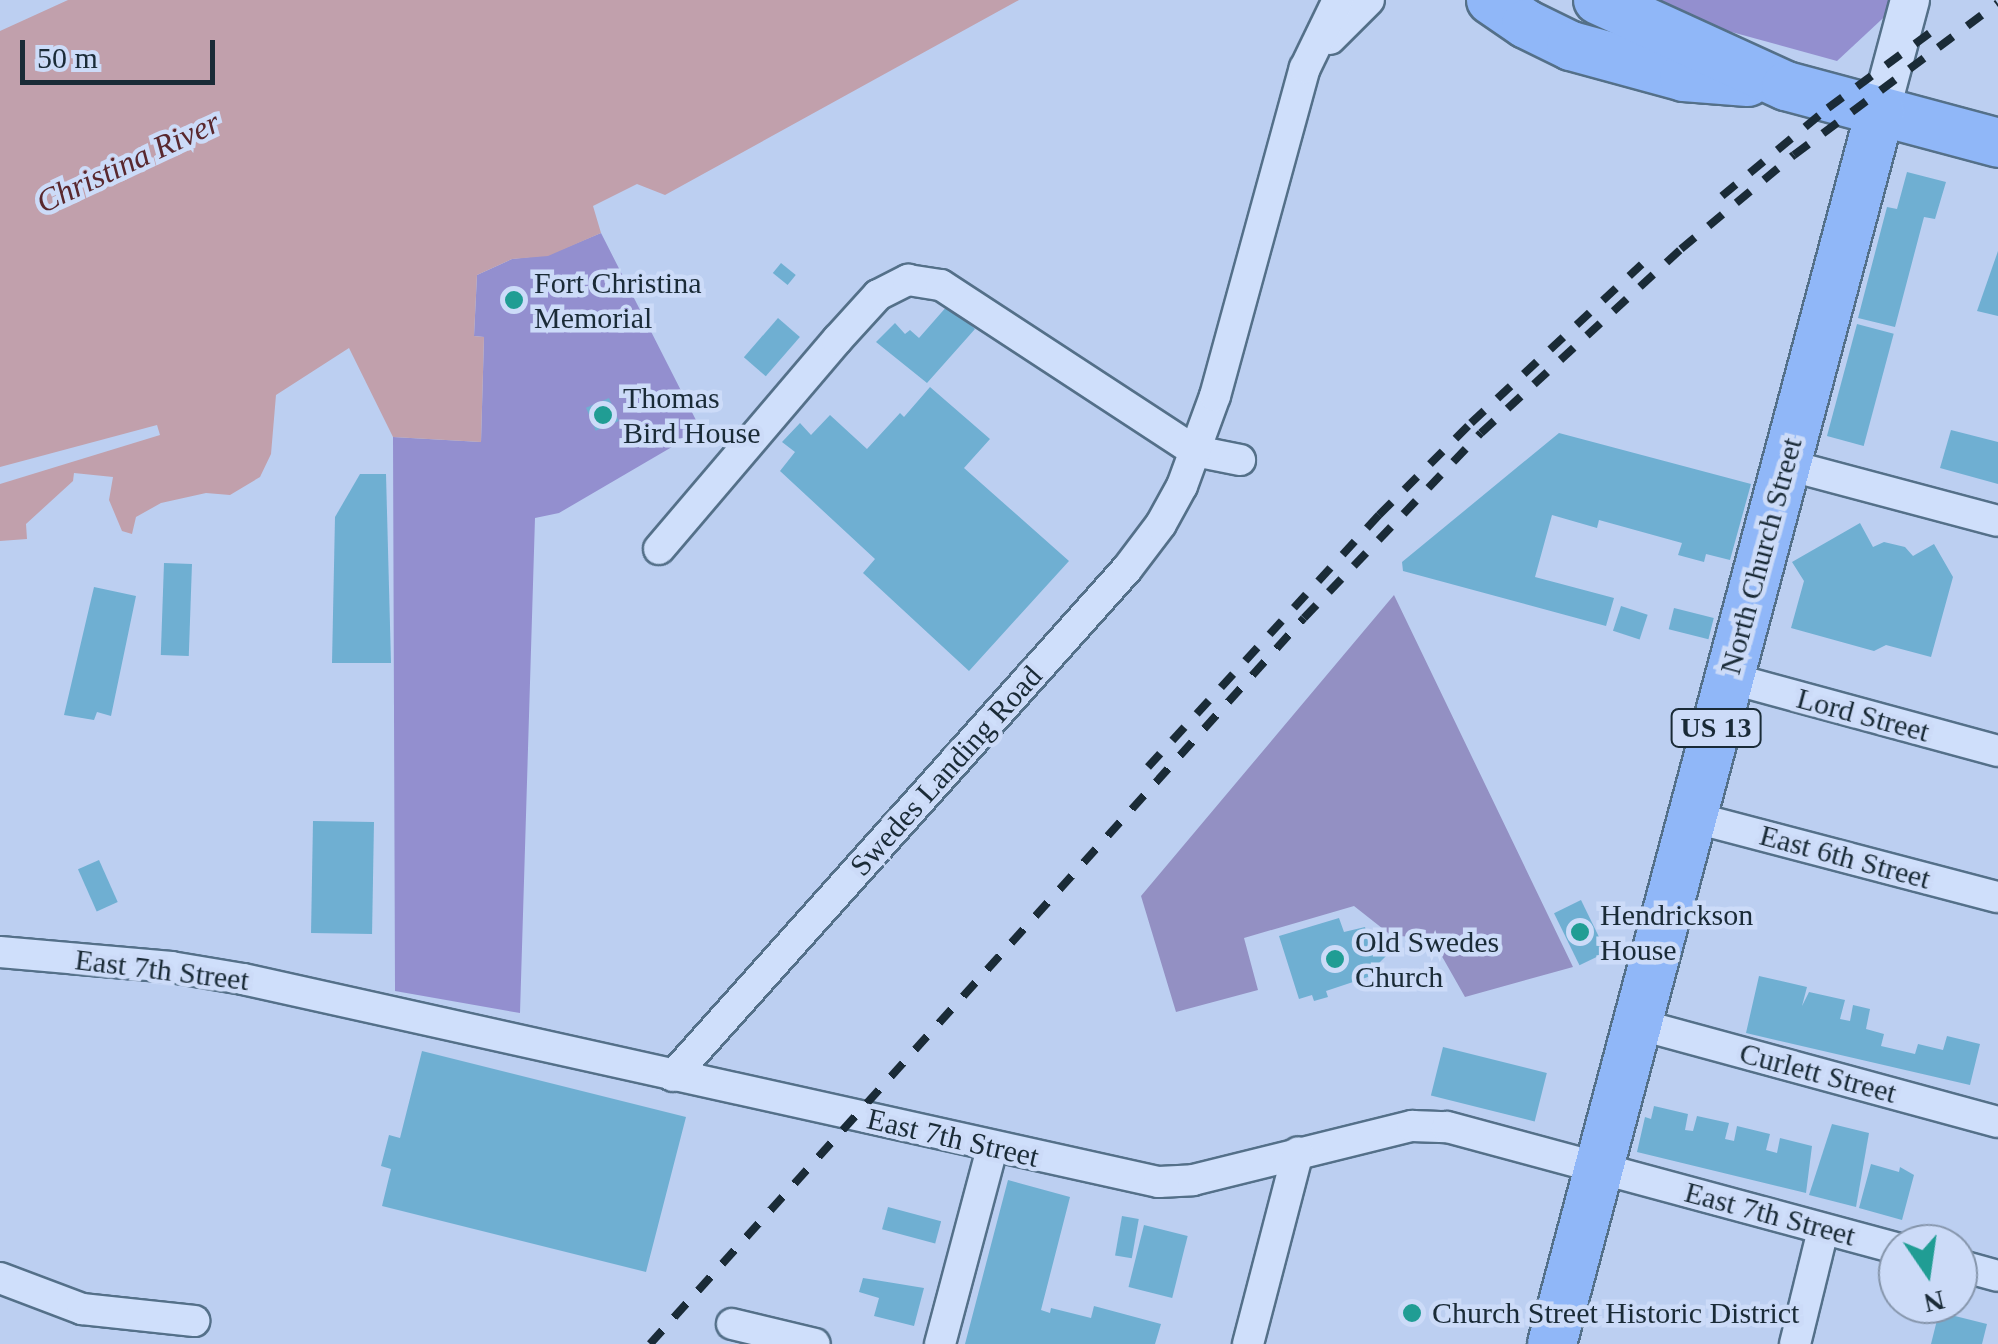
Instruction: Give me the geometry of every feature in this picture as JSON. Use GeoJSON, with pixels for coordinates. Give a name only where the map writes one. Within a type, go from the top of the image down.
{"type":"FeatureCollection","features":[{"type":"Feature","properties":{"kind":"main road"},"geometry":{"type":"LineString","coordinates":[[1492,0],[1526,24],[1587,51],[1684,77],[1786,86]]}},
{"type":"Feature","properties":{"kind":"main road"},"geometry":{"type":"LineString","coordinates":[[1598,0],[1786,86],[1998,143]]}},
{"type":"Feature","properties":{"kind":"main road","name":"North Church Street"},"geometry":{"type":"LineString","coordinates":[[1552,1344],[1880,112]]}},
{"type":"Feature","properties":{"kind":"street","name":"Swedes Landing Road"},"geometry":{"type":"LineString","coordinates":[[674,1076],[1127,569],[1161,524],[1215,396],[1305,68],[1338,0]]}},
{"type":"Feature","properties":{"kind":"street","name":"Swedes Landing Road"},"geometry":{"type":"LineString","coordinates":[[1305,68],[1369,0]]}},
{"type":"Feature","properties":{"kind":"street","name":"North Church Street"},"geometry":{"type":"LineString","coordinates":[[1880,112],[1910,0]]}},
{"type":"Feature","properties":{"kind":"street"},"geometry":{"type":"LineString","coordinates":[[659,549],[878,295],[908,280],[941,285],[1195,450],[1240,460]]}},
{"type":"Feature","properties":{"kind":"street"},"geometry":{"type":"LineString","coordinates":[[1784,464],[1998,521]]}},
{"type":"Feature","properties":{"kind":"street","name":"Lord Street"},"geometry":{"type":"LineString","coordinates":[[1729,678],[1998,750]]}},
{"type":"Feature","properties":{"kind":"street","name":"East 6th Street"},"geometry":{"type":"LineString","coordinates":[[1692,817],[1998,897]]}},
{"type":"Feature","properties":{"kind":"street","name":"East 7th Street"},"geometry":{"type":"LineString","coordinates":[[0,952],[171,967],[244,979],[992,1148],[1172,1183],[1429,1124],[1878,1245]]}},
{"type":"Feature","properties":{"kind":"street","name":"Curlett Street"},"geometry":{"type":"LineString","coordinates":[[1637,1024],[1998,1122]]}},
{"type":"Feature","properties":{"kind":"street"},"geometry":{"type":"LineString","coordinates":[[940,1344],[992,1148]]}},
{"type":"Feature","properties":{"kind":"street"},"geometry":{"type":"LineString","coordinates":[[1248,1344],[1298,1152]]}},
{"type":"Feature","properties":{"kind":"street"},"geometry":{"type":"LineString","coordinates":[[1794,1344],[1823,1230]]}},
{"type":"Feature","properties":{"kind":"street"},"geometry":{"type":"LineString","coordinates":[[0,1278],[82,1308],[194,1321]]}},
{"type":"Feature","properties":{"kind":"street"},"geometry":{"type":"LineString","coordinates":[[732,1324],[814,1344]]}},
{"type":"Feature","properties":{"kind":"shaded area"},"geometry":{"type":"Polygon","coordinates":[[[1651,0],[1897,0],[1895,7],[1837,61],[1695,22],[1651,0]]]}},
{"type":"Feature","properties":{"kind":"shaded area"},"geometry":{"type":"Polygon","coordinates":[[[601,233],[701,430],[559,513],[535,518],[520,1013],[395,991],[393,437],[481,442],[484,337],[474,336],[477,275],[512,259],[548,255],[601,233]]]}},
{"type":"Feature","properties":{"kind":"shaded area"},"geometry":{"type":"Polygon","coordinates":[[[1394,595],[1573,967],[1465,997],[1431,937],[1392,936],[1354,906],[1244,938],[1258,990],[1176,1012],[1141,896],[1394,595]]]}},
{"type":"Feature","properties":{"kind":"water","name":"Christina River"},"geometry":{"type":"Polygon","coordinates":[[[68,0],[1019,0],[665,195],[637,184],[593,206],[601,233],[548,256],[512,259],[477,275],[474,336],[484,337],[481,442],[393,437],[349,348],[276,395],[271,454],[260,477],[230,495],[206,493],[161,503],[136,517],[132,534],[122,531],[109,500],[113,477],[74,473],[73,481],[26,524],[27,539],[0,541],[0,31],[68,0]]]}},
{"type":"Feature","properties":{"kind":"pier"},"geometry":{"type":"Polygon","coordinates":[[[157,425],[160,435],[0,484],[0,467],[157,425]]]}},
{"type":"Feature","properties":{"kind":"building"},"geometry":{"type":"Polygon","coordinates":[[[1907,172],[1946,182],[1935,219],[1924,217],[1895,327],[1858,318],[1887,207],[1897,209],[1907,172]]]}},
{"type":"Feature","properties":{"kind":"building"},"geometry":{"type":"Polygon","coordinates":[[[1998,251],[1998,316],[1977,311],[1998,251]]]}},
{"type":"Feature","properties":{"kind":"building"},"geometry":{"type":"Polygon","coordinates":[[[781,263],[796,275],[788,285],[773,273],[781,263]]]}},
{"type":"Feature","properties":{"kind":"building"},"geometry":{"type":"Polygon","coordinates":[[[948,305],[975,329],[927,383],[876,342],[895,323],[905,334],[910,330],[919,338],[948,305]]]}},
{"type":"Feature","properties":{"kind":"building"},"geometry":{"type":"Polygon","coordinates":[[[778,318],[800,337],[766,376],[744,357],[778,318]]]}},
{"type":"Feature","properties":{"kind":"building"},"geometry":{"type":"Polygon","coordinates":[[[1857,324],[1894,334],[1864,446],[1827,436],[1857,324]]]}},
{"type":"Feature","properties":{"kind":"building"},"geometry":{"type":"Polygon","coordinates":[[[930,387],[990,439],[964,468],[1069,561],[969,671],[863,573],[875,559],[780,471],[795,452],[782,442],[800,423],[811,435],[830,415],[867,449],[900,413],[904,417],[930,387]]]}},
{"type":"Feature","properties":{"kind":"building","name":"Thomas Bird House"},"geometry":{"type":"Polygon","coordinates":[[[609,398],[619,421],[596,431],[586,408],[609,398]]]}},
{"type":"Feature","properties":{"kind":"building"},"geometry":{"type":"Polygon","coordinates":[[[1951,430],[1998,442],[1998,484],[1940,468],[1951,430]]]}},
{"type":"Feature","properties":{"kind":"building"},"geometry":{"type":"Polygon","coordinates":[[[1559,433],[1751,484],[1730,560],[1706,554],[1704,562],[1678,555],[1682,543],[1599,520],[1597,528],[1552,515],[1535,577],[1614,598],[1606,626],[1403,571],[1402,562],[1559,433]]]}},
{"type":"Feature","properties":{"kind":"building"},"geometry":{"type":"Polygon","coordinates":[[[360,474],[386,474],[391,663],[332,663],[335,517],[360,474]]]}},
{"type":"Feature","properties":{"kind":"building"},"geometry":{"type":"Polygon","coordinates":[[[1860,523],[1873,547],[1884,542],[1905,547],[1913,556],[1934,544],[1953,577],[1931,657],[1886,645],[1874,651],[1791,628],[1804,581],[1792,562],[1860,523]]]}},
{"type":"Feature","properties":{"kind":"building"},"geometry":{"type":"Polygon","coordinates":[[[164,563],[192,564],[189,656],[161,655],[164,563]]]}},
{"type":"Feature","properties":{"kind":"building"},"geometry":{"type":"Polygon","coordinates":[[[94,587],[136,596],[111,716],[97,712],[94,720],[64,715],[94,587]]]}},
{"type":"Feature","properties":{"kind":"building"},"geometry":{"type":"Polygon","coordinates":[[[1621,606],[1648,615],[1640,639],[1613,631],[1621,606]]]}},
{"type":"Feature","properties":{"kind":"building"},"geometry":{"type":"Polygon","coordinates":[[[1674,608],[1714,618],[1708,639],[1669,629],[1674,608]]]}},
{"type":"Feature","properties":{"kind":"building"},"geometry":{"type":"Polygon","coordinates":[[[313,821],[374,822],[372,934],[311,933],[313,821]]]}},
{"type":"Feature","properties":{"kind":"building"},"geometry":{"type":"Polygon","coordinates":[[[99,860],[118,902],[97,911],[78,869],[99,860]]]}},
{"type":"Feature","properties":{"kind":"building","name":"Hendrickson House"},"geometry":{"type":"Polygon","coordinates":[[[1581,900],[1606,952],[1579,965],[1554,913],[1581,900]]]}},
{"type":"Feature","properties":{"kind":"building","name":"Old Swedes Church"},"geometry":{"type":"Polygon","coordinates":[[[1339,918],[1344,932],[1365,927],[1368,938],[1384,937],[1389,953],[1378,964],[1380,973],[1326,991],[1328,997],[1314,1001],[1312,995],[1299,999],[1279,936],[1339,918]]]}},
{"type":"Feature","properties":{"kind":"building"},"geometry":{"type":"Polygon","coordinates":[[[1759,976],[1807,987],[1802,1006],[1809,992],[1845,1000],[1840,1019],[1850,1021],[1853,1005],[1870,1009],[1866,1029],[1884,1034],[1881,1046],[1915,1054],[1918,1044],[1943,1050],[1947,1036],[1980,1044],[1970,1085],[1746,1033],[1759,976]]]}},
{"type":"Feature","properties":{"kind":"building"},"geometry":{"type":"Polygon","coordinates":[[[1443,1047],[1547,1073],[1535,1121],[1431,1096],[1443,1047]]]}},
{"type":"Feature","properties":{"kind":"building"},"geometry":{"type":"Polygon","coordinates":[[[422,1051],[686,1117],[646,1272],[382,1206],[391,1169],[381,1166],[389,1135],[400,1138],[422,1051]]]}},
{"type":"Feature","properties":{"kind":"building"},"geometry":{"type":"Polygon","coordinates":[[[1654,1106],[1688,1114],[1685,1130],[1693,1131],[1697,1116],[1729,1123],[1725,1139],[1734,1141],[1737,1126],[1770,1134],[1766,1150],[1777,1153],[1780,1138],[1812,1146],[1806,1193],[1637,1152],[1645,1117],[1651,1119],[1654,1106]]]}},
{"type":"Feature","properties":{"kind":"building"},"geometry":{"type":"Polygon","coordinates":[[[1832,1124],[1869,1133],[1856,1207],[1809,1195],[1832,1124]]]}},
{"type":"Feature","properties":{"kind":"building"},"geometry":{"type":"Polygon","coordinates":[[[1871,1164],[1899,1172],[1900,1167],[1914,1175],[1902,1220],[1859,1208],[1871,1164]]]}},
{"type":"Feature","properties":{"kind":"building"},"geometry":{"type":"Polygon","coordinates":[[[1008,1180],[1070,1197],[1041,1310],[1050,1313],[1051,1308],[1091,1318],[1094,1306],[1161,1324],[1155,1344],[965,1344],[1008,1180]]]}},
{"type":"Feature","properties":{"kind":"building"},"geometry":{"type":"Polygon","coordinates":[[[888,1207],[941,1221],[935,1243],[882,1229],[888,1207]]]}},
{"type":"Feature","properties":{"kind":"building"},"geometry":{"type":"Polygon","coordinates":[[[1122,1216],[1139,1219],[1132,1258],[1115,1255],[1122,1216]]]}},
{"type":"Feature","properties":{"kind":"building"},"geometry":{"type":"Polygon","coordinates":[[[1144,1225],[1188,1236],[1172,1298],[1129,1287],[1144,1225]]]}},
{"type":"Feature","properties":{"kind":"building"},"geometry":{"type":"Polygon","coordinates":[[[863,1278],[924,1288],[914,1326],[874,1316],[879,1298],[859,1292],[863,1278]]]}},
{"type":"Feature","properties":{"kind":"building"},"geometry":{"type":"Polygon","coordinates":[[[1936,1324],[1987,1324],[1982,1344],[1931,1344],[1936,1324]]]}},
{"type":"Feature","properties":{"kind":"railway"},"geometry":{"type":"LineString","coordinates":[[650,1344],[1304,618],[1481,433],[1681,249],[1794,155],[1998,3]]}},
{"type":"Feature","properties":{"kind":"railway"},"geometry":{"type":"LineString","coordinates":[[1722,196],[1828,108],[1942,24]]}},
{"type":"Feature","properties":{"kind":"railway"},"geometry":{"type":"LineString","coordinates":[[1148,767],[1379,515],[1471,423],[1642,264]]}},
{"type":"Feature","properties":{"kind":"place","name":"Fort Christina Memorial"},"geometry":{"type":"Point","coordinates":[514,300]}},
{"type":"Feature","properties":{"kind":"place","name":"Thomas Bird House"},"geometry":{"type":"Point","coordinates":[603,415]}},
{"type":"Feature","properties":{"kind":"place","name":"Hendrickson House"},"geometry":{"type":"Point","coordinates":[1580,932]}},
{"type":"Feature","properties":{"kind":"place","name":"Old Swedes Church"},"geometry":{"type":"Point","coordinates":[1335,959]}},
{"type":"Feature","properties":{"kind":"place","name":"Church Street Historic District"},"geometry":{"type":"Point","coordinates":[1412,1313]}}]}
